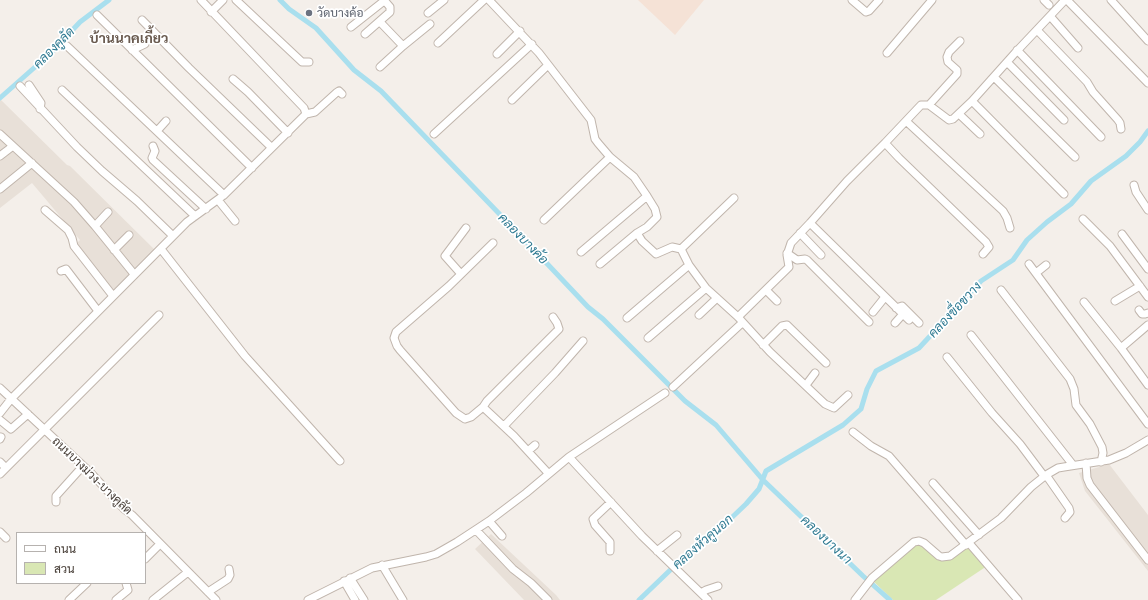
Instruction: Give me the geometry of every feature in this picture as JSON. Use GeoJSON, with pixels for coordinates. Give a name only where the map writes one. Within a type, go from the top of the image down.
{"type":"FeatureCollection","features":[{"type":"Feature","properties":{"kind":"street"},"geometry":{"type":"LineString","coordinates":[[201,0],[304,108],[306,114]]}},
{"type":"Feature","properties":{"kind":"street"},"geometry":{"type":"LineString","coordinates":[[211,12],[223,0]]}},
{"type":"Feature","properties":{"kind":"street"},"geometry":{"type":"LineString","coordinates":[[236,0],[302,62],[309,62]]}},
{"type":"Feature","properties":{"kind":"street"},"geometry":{"type":"LineString","coordinates":[[351,27],[384,0],[390,11],[380,22],[365,34]]}},
{"type":"Feature","properties":{"kind":"street"},"geometry":{"type":"LineString","coordinates":[[428,13],[444,0]]}},
{"type":"Feature","properties":{"kind":"street"},"geometry":{"type":"LineString","coordinates":[[438,43],[484,0]]}},
{"type":"Feature","properties":{"kind":"street"},"geometry":{"type":"LineString","coordinates":[[489,0],[532,44],[587,115],[593,127],[595,139],[610,157],[634,177],[655,209],[657,217],[600,264]]}},
{"type":"Feature","properties":{"kind":"street"},"geometry":{"type":"LineString","coordinates":[[852,0],[866,12],[879,0]]}},
{"type":"Feature","properties":{"kind":"street"},"geometry":{"type":"LineString","coordinates":[[887,53],[932,0]]}},
{"type":"Feature","properties":{"kind":"street"},"geometry":{"type":"LineString","coordinates":[[1111,0],[1147,36]]}},
{"type":"Feature","properties":{"kind":"street"},"geometry":{"type":"LineString","coordinates":[[672,387],[740,320],[766,290],[789,268],[787,253],[791,243],[846,181],[922,105],[929,105],[949,120],[953,119],[972,101],[1016,51],[1065,1]]}},
{"type":"Feature","properties":{"kind":"street"},"geometry":{"type":"LineString","coordinates":[[1065,1],[1091,31]]}},
{"type":"Feature","properties":{"kind":"street"},"geometry":{"type":"LineString","coordinates":[[1065,1],[1148,83]]}},
{"type":"Feature","properties":{"kind":"street"},"geometry":{"type":"LineString","coordinates":[[97,15],[252,168]]}},
{"type":"Feature","properties":{"kind":"street"},"geometry":{"type":"LineString","coordinates":[[1050,16],[1078,48]]}},
{"type":"Feature","properties":{"kind":"street"},"geometry":{"type":"LineString","coordinates":[[142,20],[189,68],[271,147]]}},
{"type":"Feature","properties":{"kind":"street"},"geometry":{"type":"LineString","coordinates":[[380,22],[403,46]]}},
{"type":"Feature","properties":{"kind":"street"},"geometry":{"type":"LineString","coordinates":[[380,67],[430,24]]}},
{"type":"Feature","properties":{"kind":"street"},"geometry":{"type":"LineString","coordinates":[[1036,30],[1087,82],[1093,92],[1118,120],[1121,129]]}},
{"type":"Feature","properties":{"kind":"street"},"geometry":{"type":"LineString","coordinates":[[497,54],[520,31]]}},
{"type":"Feature","properties":{"kind":"street"},"geometry":{"type":"LineString","coordinates":[[929,105],[957,74],[957,70],[948,62],[947,58],[949,52],[960,41]]}},
{"type":"Feature","properties":{"kind":"street"},"geometry":{"type":"LineString","coordinates":[[132,50],[145,44]]}},
{"type":"Feature","properties":{"kind":"street"},"geometry":{"type":"LineString","coordinates":[[434,134],[532,44]]}},
{"type":"Feature","properties":{"kind":"street"},"geometry":{"type":"LineString","coordinates":[[67,46],[157,131],[221,197],[235,220]]}},
{"type":"Feature","properties":{"kind":"street"},"geometry":{"type":"LineString","coordinates":[[1016,51],[1064,103]]}},
{"type":"Feature","properties":{"kind":"street"},"geometry":{"type":"LineString","coordinates":[[1016,51],[1101,137]]}},
{"type":"Feature","properties":{"kind":"street"},"geometry":{"type":"LineString","coordinates":[[1007,62],[1064,120]]}},
{"type":"Feature","properties":{"kind":"street"},"geometry":{"type":"LineString","coordinates":[[512,100],[548,65]]}},
{"type":"Feature","properties":{"kind":"street"},"geometry":{"type":"LineString","coordinates":[[994,77],[1075,156]]}},
{"type":"Feature","properties":{"kind":"street"},"geometry":{"type":"LineString","coordinates":[[233,79],[288,132]]}},
{"type":"Feature","properties":{"kind":"street"},"geometry":{"type":"LineString","coordinates":[[29,85],[42,103],[40,109]]}},
{"type":"Feature","properties":{"kind":"street"},"geometry":{"type":"LineString","coordinates":[[20,86],[40,109],[97,166],[137,201],[173,236]]}},
{"type":"Feature","properties":{"kind":"street"},"geometry":{"type":"LineString","coordinates":[[62,90],[195,216]]}},
{"type":"Feature","properties":{"kind":"street"},"geometry":{"type":"LineString","coordinates":[[0,412],[134,274],[187,222],[221,197],[306,114],[315,112],[339,91],[342,94]]}},
{"type":"Feature","properties":{"kind":"street"},"geometry":{"type":"LineString","coordinates":[[972,101],[1064,194]]}},
{"type":"Feature","properties":{"kind":"street"},"geometry":{"type":"LineString","coordinates":[[959,114],[980,134]]}},
{"type":"Feature","properties":{"kind":"street"},"geometry":{"type":"LineString","coordinates":[[157,131],[166,121]]}},
{"type":"Feature","properties":{"kind":"street"},"geometry":{"type":"LineString","coordinates":[[906,121],[1003,211],[1010,228]]}},
{"type":"Feature","properties":{"kind":"street"},"geometry":{"type":"LineString","coordinates":[[0,134],[74,202],[134,274]]}},
{"type":"Feature","properties":{"kind":"street"},"geometry":{"type":"LineString","coordinates":[[885,143],[986,242],[989,247],[983,254]]}},
{"type":"Feature","properties":{"kind":"street"},"geometry":{"type":"LineString","coordinates":[[0,156],[13,146]]}},
{"type":"Feature","properties":{"kind":"street"},"geometry":{"type":"LineString","coordinates":[[153,146],[155,151],[152,158],[153,160],[206,208]]}},
{"type":"Feature","properties":{"kind":"street"},"geometry":{"type":"LineString","coordinates":[[544,220],[610,157]]}},
{"type":"Feature","properties":{"kind":"street"},"geometry":{"type":"LineString","coordinates":[[0,190],[32,163]]}},
{"type":"Feature","properties":{"kind":"street"},"geometry":{"type":"LineString","coordinates":[[1134,185],[1136,192],[1148,210]]}},
{"type":"Feature","properties":{"kind":"street"},"geometry":{"type":"LineString","coordinates":[[581,252],[647,196]]}},
{"type":"Feature","properties":{"kind":"street"},"geometry":{"type":"LineString","coordinates":[[681,249],[734,198]]}},
{"type":"Feature","properties":{"kind":"street"},"geometry":{"type":"LineString","coordinates":[[45,210],[68,230],[74,246],[113,296]]}},
{"type":"Feature","properties":{"kind":"street"},"geometry":{"type":"LineString","coordinates":[[95,226],[108,212]]}},
{"type":"Feature","properties":{"kind":"street"},"geometry":{"type":"LineString","coordinates":[[1083,219],[1110,246],[1148,297]]}},
{"type":"Feature","properties":{"kind":"street"},"geometry":{"type":"LineString","coordinates":[[810,223],[909,320]]}},
{"type":"Feature","properties":{"kind":"street"},"geometry":{"type":"LineString","coordinates":[[461,274],[445,256],[466,228]]}},
{"type":"Feature","properties":{"kind":"street"},"geometry":{"type":"LineString","coordinates":[[637,233],[642,241],[656,254],[672,247],[681,249]]}},
{"type":"Feature","properties":{"kind":"street"},"geometry":{"type":"LineString","coordinates":[[800,233],[821,255]]}},
{"type":"Feature","properties":{"kind":"street"},"geometry":{"type":"LineString","coordinates":[[1122,234],[1148,269]]}},
{"type":"Feature","properties":{"kind":"street"},"geometry":{"type":"LineString","coordinates":[[114,250],[129,235]]}},
{"type":"Feature","properties":{"kind":"street"},"geometry":{"type":"LineString","coordinates":[[493,243],[461,274],[396,332],[394,338],[400,350],[456,413],[463,418],[471,417],[483,407],[520,367],[559,329],[553,317]]}},
{"type":"Feature","properties":{"kind":"street"},"geometry":{"type":"LineString","coordinates":[[161,249],[245,356],[340,461]]}},
{"type":"Feature","properties":{"kind":"street"},"geometry":{"type":"LineString","coordinates":[[681,249],[689,265],[706,288],[821,401],[833,408],[848,396]]}},
{"type":"Feature","properties":{"kind":"street"},"geometry":{"type":"LineString","coordinates":[[787,253],[797,260],[807,260],[869,322]]}},
{"type":"Feature","properties":{"kind":"street"},"geometry":{"type":"LineString","coordinates":[[1029,264],[1148,424]]}},
{"type":"Feature","properties":{"kind":"street"},"geometry":{"type":"LineString","coordinates":[[627,318],[689,265]]}},
{"type":"Feature","properties":{"kind":"street"},"geometry":{"type":"LineString","coordinates":[[1036,273],[1046,265]]}},
{"type":"Feature","properties":{"kind":"street"},"geometry":{"type":"LineString","coordinates":[[61,271],[66,269],[98,311]]}},
{"type":"Feature","properties":{"kind":"street"},"geometry":{"type":"LineString","coordinates":[[1115,301],[1140,286]]}},
{"type":"Feature","properties":{"kind":"street"},"geometry":{"type":"LineString","coordinates":[[648,338],[706,288]]}},
{"type":"Feature","properties":{"kind":"street"},"geometry":{"type":"LineString","coordinates":[[766,290],[777,302]]}},
{"type":"Feature","properties":{"kind":"street"},"geometry":{"type":"LineString","coordinates":[[1001,290],[1070,379],[1074,389],[1076,405],[1090,424],[1102,447],[1103,453],[1101,462]]}},
{"type":"Feature","properties":{"kind":"street"},"geometry":{"type":"LineString","coordinates":[[873,312],[885,297]]}},
{"type":"Feature","properties":{"kind":"street"},"geometry":{"type":"LineString","coordinates":[[699,315],[716,298]]}},
{"type":"Feature","properties":{"kind":"street"},"geometry":{"type":"LineString","coordinates":[[1084,302],[1121,348],[1148,385]]}},
{"type":"Feature","properties":{"kind":"street"},"geometry":{"type":"LineString","coordinates":[[896,308],[902,306],[919,323]]}},
{"type":"Feature","properties":{"kind":"street"},"geometry":{"type":"LineString","coordinates":[[1139,310],[1142,314],[1148,313]]}},
{"type":"Feature","properties":{"kind":"street"},"geometry":{"type":"LineString","coordinates":[[895,323],[903,314]]}},
{"type":"Feature","properties":{"kind":"street"},"geometry":{"type":"LineString","coordinates":[[0,474],[159,315]]}},
{"type":"Feature","properties":{"kind":"street"},"geometry":{"type":"LineString","coordinates":[[763,345],[784,324],[787,325],[826,363]]}},
{"type":"Feature","properties":{"kind":"street"},"geometry":{"type":"LineString","coordinates":[[1121,348],[1148,324]]}},
{"type":"Feature","properties":{"kind":"street"},"geometry":{"type":"LineString","coordinates":[[971,335],[1073,466]]}},
{"type":"Feature","properties":{"kind":"street"},"geometry":{"type":"LineString","coordinates":[[504,426],[583,342]]}},
{"type":"Feature","properties":{"kind":"street"},"geometry":{"type":"LineString","coordinates":[[947,357],[992,413],[1020,444],[1070,508],[1070,512],[1064,518]]}},
{"type":"Feature","properties":{"kind":"street"},"geometry":{"type":"LineString","coordinates":[[806,385],[814,373]]}},
{"type":"Feature","properties":{"kind":"street","name":"ถนนบางม่วง-บางคูลัด"},"geometry":{"type":"LineString","coordinates":[[0,388],[83,466],[124,509],[132,514],[216,600]]}},
{"type":"Feature","properties":{"kind":"street"},"geometry":{"type":"LineString","coordinates":[[308,600],[347,579],[372,568],[436,554],[489,521],[526,493],[569,457],[665,393]]}},
{"type":"Feature","properties":{"kind":"street"},"geometry":{"type":"LineString","coordinates":[[483,407],[504,426],[548,474]]}},
{"type":"Feature","properties":{"kind":"street"},"geometry":{"type":"LineString","coordinates":[[0,420],[11,429],[28,414]]}},
{"type":"Feature","properties":{"kind":"street"},"geometry":{"type":"LineString","coordinates":[[853,432],[871,446],[889,456],[1018,600]]}},
{"type":"Feature","properties":{"kind":"street"},"geometry":{"type":"LineString","coordinates":[[855,600],[872,578],[908,546],[916,541],[924,543],[935,554],[942,558],[950,556],[1001,518],[1031,487],[1058,468],[1101,462],[1117,458],[1148,440]]}},
{"type":"Feature","properties":{"kind":"street"},"geometry":{"type":"LineString","coordinates":[[528,451],[535,445]]}},
{"type":"Feature","properties":{"kind":"street"},"geometry":{"type":"LineString","coordinates":[[569,457],[657,551],[708,600]]}},
{"type":"Feature","properties":{"kind":"street"},"geometry":{"type":"LineString","coordinates":[[0,462],[6,468]]}},
{"type":"Feature","properties":{"kind":"street"},"geometry":{"type":"LineString","coordinates":[[1086,463],[1087,478],[1090,485],[1148,560]]}},
{"type":"Feature","properties":{"kind":"street"},"geometry":{"type":"LineString","coordinates":[[56,502],[56,496],[83,466]]}},
{"type":"Feature","properties":{"kind":"street"},"geometry":{"type":"LineString","coordinates":[[933,483],[979,535]]}},
{"type":"Feature","properties":{"kind":"street"},"geometry":{"type":"LineString","coordinates":[[610,551],[610,542],[595,525],[594,519],[611,502]]}},
{"type":"Feature","properties":{"kind":"street"},"geometry":{"type":"LineString","coordinates":[[489,521],[502,536]]}},
{"type":"Feature","properties":{"kind":"street"},"geometry":{"type":"LineString","coordinates":[[476,530],[513,569],[531,583],[548,600]]}},
{"type":"Feature","properties":{"kind":"street"},"geometry":{"type":"LineString","coordinates":[[0,532],[6,538]]}},
{"type":"Feature","properties":{"kind":"street"},"geometry":{"type":"LineString","coordinates":[[657,551],[677,535]]}},
{"type":"Feature","properties":{"kind":"street"},"geometry":{"type":"LineString","coordinates":[[146,558],[160,544]]}},
{"type":"Feature","properties":{"kind":"street"},"geometry":{"type":"LineString","coordinates":[[382,565],[403,600]]}},
{"type":"Feature","properties":{"kind":"street"},"geometry":{"type":"LineString","coordinates":[[208,592],[228,579],[230,575],[229,569]]}},
{"type":"Feature","properties":{"kind":"street"},"geometry":{"type":"LineString","coordinates":[[153,600],[188,572]]}},
{"type":"Feature","properties":{"kind":"street"},"geometry":{"type":"LineString","coordinates":[[347,579],[355,600]]}},
{"type":"Feature","properties":{"kind":"street"},"geometry":{"type":"LineString","coordinates":[[347,579],[364,600]]}},
{"type":"Feature","properties":{"kind":"street"},"geometry":{"type":"LineString","coordinates":[[69,600],[86,584]]}},
{"type":"Feature","properties":{"kind":"street"},"geometry":{"type":"LineString","coordinates":[[116,600],[128,590],[126,584]]}},
{"type":"Feature","properties":{"kind":"street"},"geometry":{"type":"LineString","coordinates":[[701,593],[718,586]]}},
{"type":"Feature","properties":{"kind":"shaded area"},"geometry":{"type":"Polygon","coordinates":[[[638,0],[704,0],[675,35],[638,0]]]}},
{"type":"Feature","properties":{"kind":"shaded area"},"geometry":{"type":"Polygon","coordinates":[[[0,99],[155,250],[113,291],[76,244],[80,240],[32,183],[0,208],[0,99]]]}},
{"type":"Feature","properties":{"kind":"shaded area"},"geometry":{"type":"Polygon","coordinates":[[[1109,464],[1148,515],[1148,571],[1085,491],[1079,473],[1109,464]]]}},
{"type":"Feature","properties":{"kind":"shaded area"},"geometry":{"type":"Polygon","coordinates":[[[491,534],[560,600],[524,600],[475,549],[491,534]]]}},
{"type":"Feature","properties":{"kind":"green space"},"geometry":{"type":"Polygon","coordinates":[[[970,540],[990,564],[936,600],[893,600],[871,579],[913,541],[936,552],[946,554],[955,551],[970,540]]]}},
{"type":"Feature","properties":{"kind":"waterway","name":"คลองคูลัด"},"geometry":{"type":"LineString","coordinates":[[0,98],[52,52],[80,22],[109,0]]}},
{"type":"Feature","properties":{"kind":"waterway","name":"คลองบางค้อ"},"geometry":{"type":"LineString","coordinates":[[280,0],[289,9],[316,28],[354,70],[381,91],[588,307],[603,319],[685,401],[716,425],[763,480],[890,600]]}},
{"type":"Feature","properties":{"kind":"waterway","name":"คลองขื่อขวาง"},"geometry":{"type":"LineString","coordinates":[[639,600],[688,553],[724,525],[746,504],[759,489],[766,471],[843,425],[861,409],[867,389],[876,371],[919,348],[981,281],[1013,260],[1027,240],[1047,222],[1071,204],[1091,181],[1126,156],[1140,142],[1148,131]]}},
{"type":"Feature","properties":{"kind":"place","name":"วัดบางค้อ"},"geometry":{"type":"Point","coordinates":[309,13]}},
{"type":"Feature","properties":{"kind":"district","name":"บ้านนาคเกี้ยว"},"geometry":{"type":"Point","coordinates":[129,39]}},
{"type":"Feature","properties":{"kind":"water label","name":"คลองบางนา"},"geometry":{"type":"Point","coordinates":[826,540]}},
{"type":"Feature","properties":{"kind":"water label","name":"คลองหัวคูนอก"},"geometry":{"type":"Point","coordinates":[703,542]}}]}
